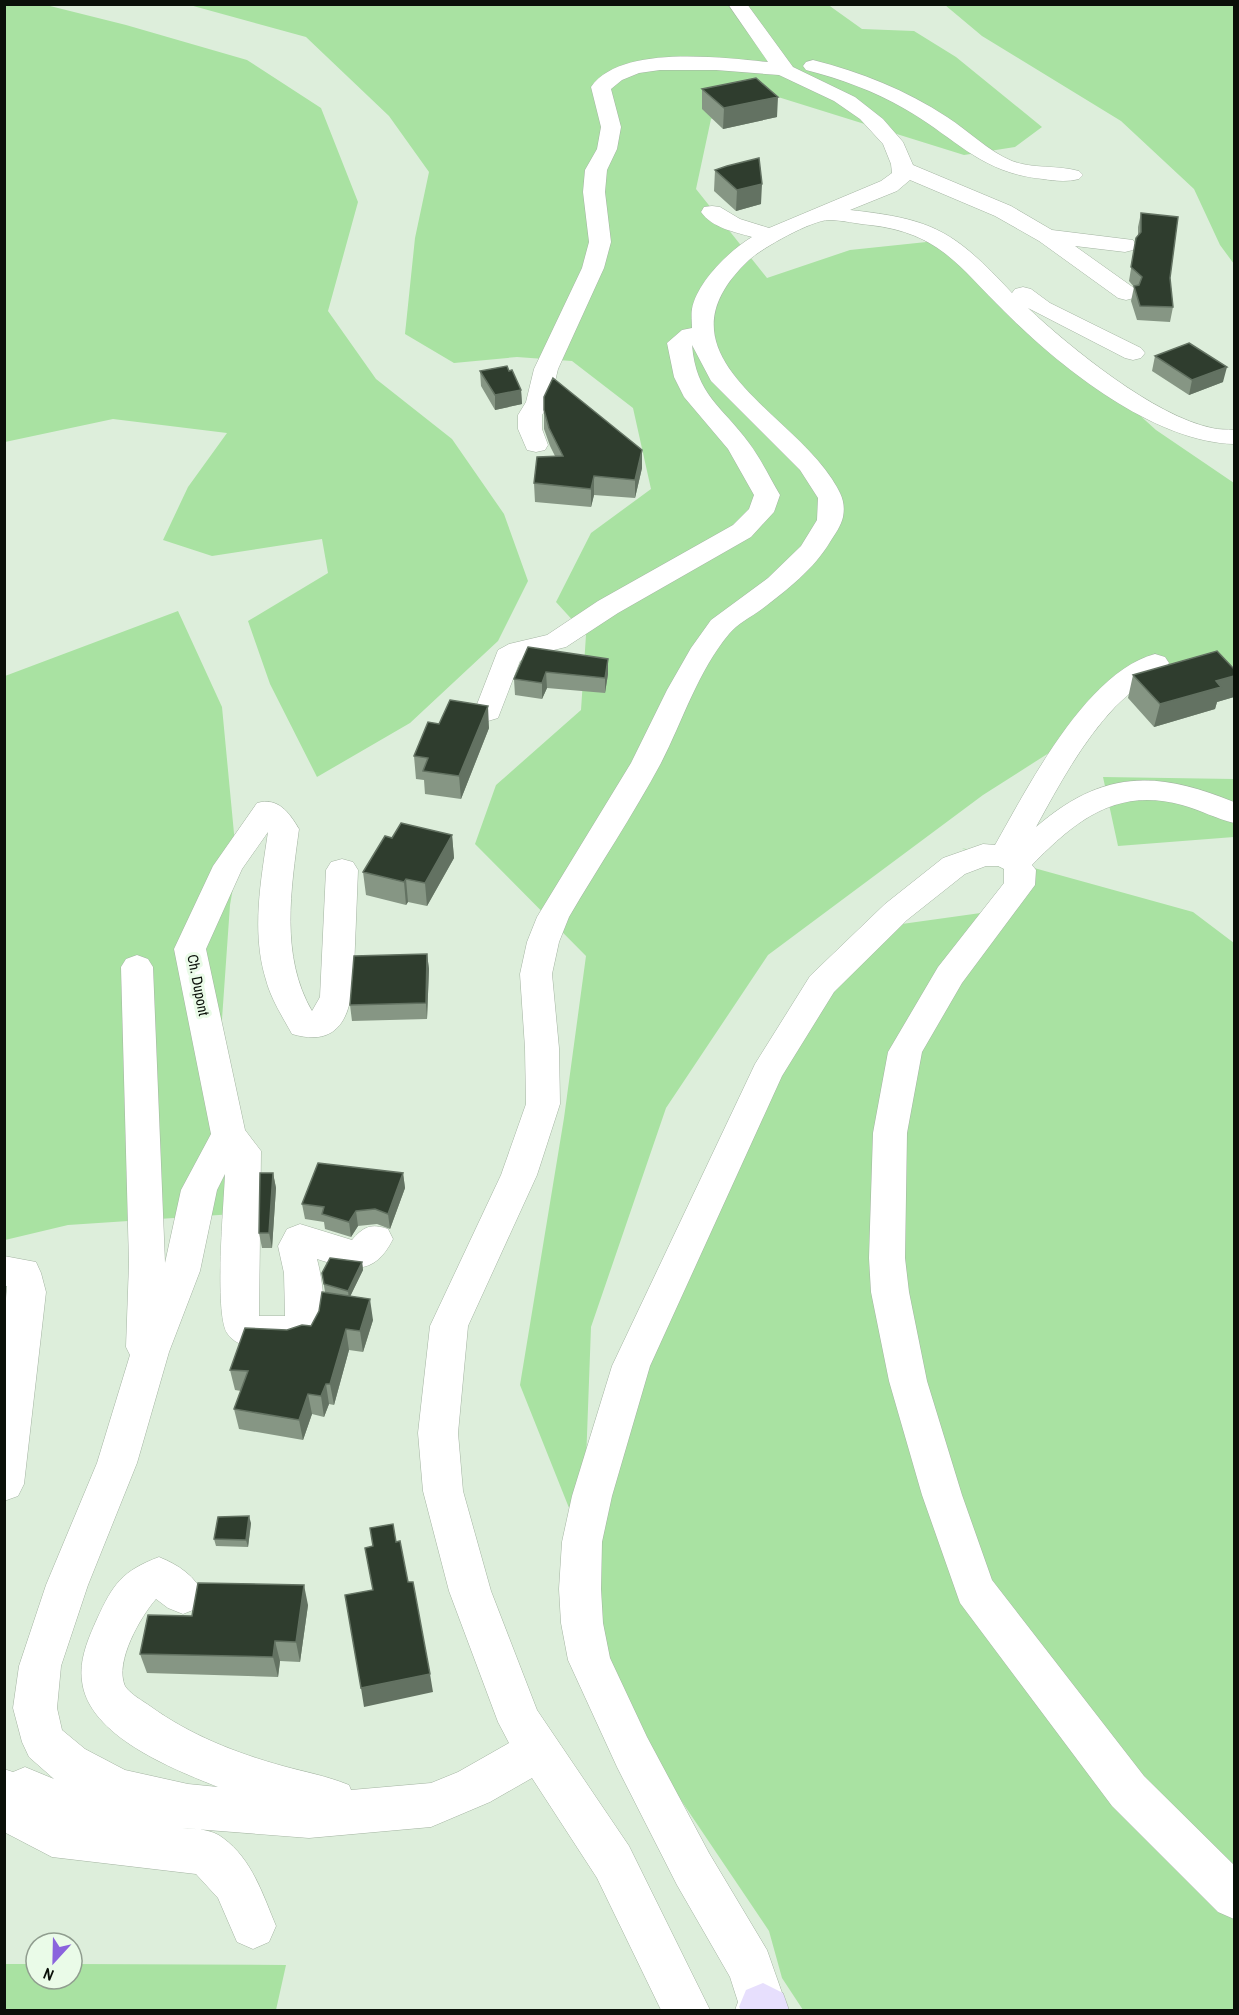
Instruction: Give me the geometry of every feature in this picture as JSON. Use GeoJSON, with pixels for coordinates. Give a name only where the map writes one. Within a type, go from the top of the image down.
{"type":"FeatureCollection","features":[{"type":"Feature","properties":{"kind":"street"},"geometry":{"type":"LineString","coordinates":[[686,2010],[613,1862],[520,1722],[470,1591],[443,1491],[438,1432],[449,1326],[519,1175],[543,1104],[542,1048],[536,974],[543,942],[553,917],[646,763],[701,654],[721,626],[778,584],[812,549],[830,520],[831,498],[810,465],[719,376],[703,344],[704,307],[721,274],[749,248],[889,186],[903,175],[899,153],[878,126],[848,101],[781,64],[737,4]]}},
{"type":"Feature","properties":{"kind":"street"},"geometry":{"type":"LineString","coordinates":[[536,445],[530,429],[530,415],[538,402],[546,369],[593,268],[600,242],[594,192],[596,170],[607,149],[611,127],[601,87],[608,78],[624,72],[676,63],[781,64],[835,71],[909,103],[939,121],[987,156],[1006,165],[1030,171],[1072,175]]}},
{"type":"Feature","properties":{"kind":"street"},"geometry":{"type":"LineString","coordinates":[[903,169],[1003,212],[1047,236],[1126,293]]}},
{"type":"Feature","properties":{"kind":"street"},"geometry":{"type":"LineString","coordinates":[[835,208],[891,220],[936,236],[981,262],[1042,308],[1133,352]]}},
{"type":"Feature","properties":{"kind":"street"},"geometry":{"type":"LineString","coordinates":[[712,212],[732,224],[772,236]]}},
{"type":"Feature","properties":{"kind":"street"},"geometry":{"type":"LineString","coordinates":[[936,236],[956,250],[1015,309],[1094,375],[1180,425],[1207,436],[1221,439],[1234,437]]}},
{"type":"Feature","properties":{"kind":"street"},"geometry":{"type":"LineString","coordinates":[[1047,236],[1125,245]]}},
{"type":"Feature","properties":{"kind":"street"},"geometry":{"type":"LineString","coordinates":[[488,712],[508,656],[519,650],[556,641],[566,636],[608,607],[742,531],[761,512],[767,495],[758,476],[739,446],[696,397],[686,377],[679,343],[690,335],[703,333]]}},
{"type":"Feature","properties":{"kind":"street"},"geometry":{"type":"LineString","coordinates":[[1010,860],[1078,732],[1134,674],[1155,663]]}},
{"type":"Feature","properties":{"kind":"street"},"geometry":{"type":"LineString","coordinates":[[1010,860],[1092,804],[1123,791],[1168,791],[1213,803],[1234,813]]}},
{"type":"Feature","properties":{"kind":"street","name":"Ch. Dupont"},"geometry":{"type":"LineString","coordinates":[[342,870],[336,997],[330,1014],[318,1025],[304,1025],[290,1006],[277,962],[273,926],[276,881],[284,829],[268,810],[228,866],[190,950],[230,1142],[233,1140],[243,1151],[239,1300],[241,1323],[249,1331],[288,1332],[304,1329],[302,1274],[296,1246],[300,1239],[351,1255],[364,1251],[375,1239]]}},
{"type":"Feature","properties":{"kind":"street"},"geometry":{"type":"LineString","coordinates":[[762,2009],[750,1967],[693,1869],[632,1752],[589,1660],[582,1623],[582,1542],[592,1496],[631,1366],[767,1073],[822,984],[896,912],[954,866],[983,855],[1010,860],[1020,870],[1019,885],[990,926],[950,975],[905,1052],[890,1133],[887,1258],[890,1292],[908,1381],[942,1495],[975,1590],[1128,1791],[1234,1896]]}},
{"type":"Feature","properties":{"kind":"street"},"geometry":{"type":"LineString","coordinates":[[137,967],[147,1263],[145,1349],[148,1360]]}},
{"type":"Feature","properties":{"kind":"street"},"geometry":{"type":"LineString","coordinates":[[230,1142],[221,1145],[199,1190],[182,1271],[148,1360],[117,1463],[67,1585],[40,1666],[35,1708],[44,1742],[70,1764],[118,1790],[188,1806],[309,1816],[431,1804],[474,1787],[538,1750]]}},
{"type":"Feature","properties":{"kind":"street"},"geometry":{"type":"LineString","coordinates":[[4,1271],[23,1274],[27,1292],[12,1343],[4,1484]]}},
{"type":"Feature","properties":{"kind":"street"},"geometry":{"type":"LineString","coordinates":[[183,1595],[159,1576],[143,1584],[128,1605],[110,1635],[103,1661],[102,1683],[111,1701],[137,1723],[181,1748],[234,1770],[291,1791],[375,1809]]}},
{"type":"Feature","properties":{"kind":"street"},"geometry":{"type":"LineString","coordinates":[[188,1806],[162,1812],[120,1816],[55,1801],[25,1789],[8,1798],[17,1815],[52,1835],[207,1853],[234,1881],[253,1926]]}},
{"type":"Feature","properties":{"kind":"green space"},"geometry":{"type":"Polygon","coordinates":[[[186,4],[827,4],[862,29],[914,31],[956,57],[1042,127],[1015,147],[964,155],[756,90],[711,119],[696,189],[767,278],[850,250],[936,241],[1044,329],[1156,430],[1234,483],[1234,667],[1224,664],[1122,690],[1052,751],[983,795],[768,955],[666,1108],[591,1327],[583,1543],[520,1385],[564,1118],[586,956],[475,844],[496,785],[581,710],[586,635],[556,602],[591,533],[651,489],[633,408],[572,361],[517,357],[454,363],[405,334],[415,238],[429,172],[389,116],[306,37],[186,4]]]}},
{"type":"Feature","properties":{"kind":"green space"},"geometry":{"type":"Polygon","coordinates":[[[4,5],[46,5],[126,25],[247,60],[321,108],[358,202],[328,311],[376,379],[452,439],[504,514],[528,581],[498,641],[410,723],[317,777],[270,684],[248,621],[328,573],[322,539],[212,556],[163,540],[188,487],[227,433],[113,419],[5,442],[4,5]]]}},
{"type":"Feature","properties":{"kind":"green space"},"geometry":{"type":"Polygon","coordinates":[[[945,5],[1234,5],[1234,264],[1220,245],[1194,189],[1121,121],[982,36],[945,5]]]}},
{"type":"Feature","properties":{"kind":"green space"},"geometry":{"type":"Polygon","coordinates":[[[178,611],[222,707],[237,865],[230,905],[219,1062],[234,1214],[68,1225],[5,1240],[5,676],[178,611]]]}},
{"type":"Feature","properties":{"kind":"green space"},"geometry":{"type":"Polygon","coordinates":[[[1103,777],[1234,779],[1234,837],[1118,846],[1103,777]]]}},
{"type":"Feature","properties":{"kind":"green space"},"geometry":{"type":"Polygon","coordinates":[[[962,848],[1193,912],[1234,943],[1234,2010],[803,2010],[782,1978],[769,1931],[627,1720],[576,1579],[635,1367],[748,1115],[866,929],[995,911],[1015,875],[962,848]]]}},
{"type":"Feature","properties":{"kind":"green space"},"geometry":{"type":"Polygon","coordinates":[[[5,1964],[24,1964],[24,1991],[84,1991],[84,1964],[286,1965],[276,2010],[5,2010],[5,1964]]]}},
{"type":"Feature","properties":{"kind":"building"},"geometry":{"type":"Polygon","coordinates":[[[756,78],[778,97],[724,108],[702,89],[756,78]]]}},
{"type":"Feature","properties":{"kind":"building"},"geometry":{"type":"Polygon","coordinates":[[[759,158],[762,184],[737,190],[715,170],[727,166],[759,158]]]}},
{"type":"Feature","properties":{"kind":"building"},"geometry":{"type":"Polygon","coordinates":[[[1141,213],[1178,217],[1170,278],[1173,307],[1140,306],[1134,286],[1139,285],[1142,277],[1131,267],[1136,238],[1141,232],[1141,213]]]}},
{"type":"Feature","properties":{"kind":"building"},"geometry":{"type":"Polygon","coordinates":[[[1189,343],[1227,367],[1192,380],[1155,356],[1189,343]]]}},
{"type":"Feature","properties":{"kind":"building"},"geometry":{"type":"Polygon","coordinates":[[[507,366],[509,371],[512,370],[521,390],[495,395],[480,371],[507,366]]]}},
{"type":"Feature","properties":{"kind":"building"},"geometry":{"type":"Polygon","coordinates":[[[553,378],[642,450],[635,480],[594,476],[591,489],[534,483],[537,457],[563,456],[549,428],[544,410],[544,397],[553,378]]]}},
{"type":"Feature","properties":{"kind":"building"},"geometry":{"type":"Polygon","coordinates":[[[528,647],[608,659],[605,678],[546,672],[542,683],[514,679],[528,647]]]}},
{"type":"Feature","properties":{"kind":"building"},"geometry":{"type":"Polygon","coordinates":[[[1217,651],[1234,669],[1234,676],[1216,681],[1221,687],[1160,704],[1133,675],[1217,651]]]}},
{"type":"Feature","properties":{"kind":"building"},"geometry":{"type":"Polygon","coordinates":[[[450,700],[488,706],[459,776],[423,771],[428,758],[414,756],[428,722],[439,724],[450,700]]]}},
{"type":"Feature","properties":{"kind":"building"},"geometry":{"type":"Polygon","coordinates":[[[401,823],[452,835],[425,883],[406,879],[404,882],[363,872],[385,836],[392,838],[401,823]]]}},
{"type":"Feature","properties":{"kind":"building"},"geometry":{"type":"Polygon","coordinates":[[[427,954],[426,1003],[350,1005],[354,956],[427,954]]]}},
{"type":"Feature","properties":{"kind":"building"},"geometry":{"type":"Polygon","coordinates":[[[318,1163],[403,1173],[388,1214],[375,1209],[356,1211],[349,1222],[322,1214],[324,1207],[302,1204],[318,1163]]]}},
{"type":"Feature","properties":{"kind":"building"},"geometry":{"type":"Polygon","coordinates":[[[260,1173],[273,1173],[269,1233],[259,1233],[260,1173]]]}},
{"type":"Feature","properties":{"kind":"building"},"geometry":{"type":"Polygon","coordinates":[[[330,1258],[362,1262],[348,1291],[324,1284],[322,1273],[330,1258]]]}},
{"type":"Feature","properties":{"kind":"building"},"geometry":{"type":"Polygon","coordinates":[[[322,1292],[370,1299],[360,1331],[346,1329],[330,1384],[326,1384],[321,1396],[308,1394],[299,1420],[234,1409],[248,1371],[230,1370],[245,1328],[287,1330],[302,1325],[311,1326],[319,1311],[322,1292]]]}},
{"type":"Feature","properties":{"kind":"building"},"geometry":{"type":"Polygon","coordinates":[[[249,1516],[246,1540],[214,1539],[218,1517],[249,1516]]]}},
{"type":"Feature","properties":{"kind":"building"},"geometry":{"type":"Polygon","coordinates":[[[393,1524],[396,1542],[400,1541],[408,1582],[413,1582],[430,1674],[361,1688],[345,1595],[373,1590],[365,1548],[373,1546],[370,1528],[393,1524]]]}},
{"type":"Feature","properties":{"kind":"building"},"geometry":{"type":"Polygon","coordinates":[[[198,1583],[304,1585],[296,1642],[275,1641],[273,1657],[140,1654],[148,1615],[192,1616],[198,1583]]]}}]}
